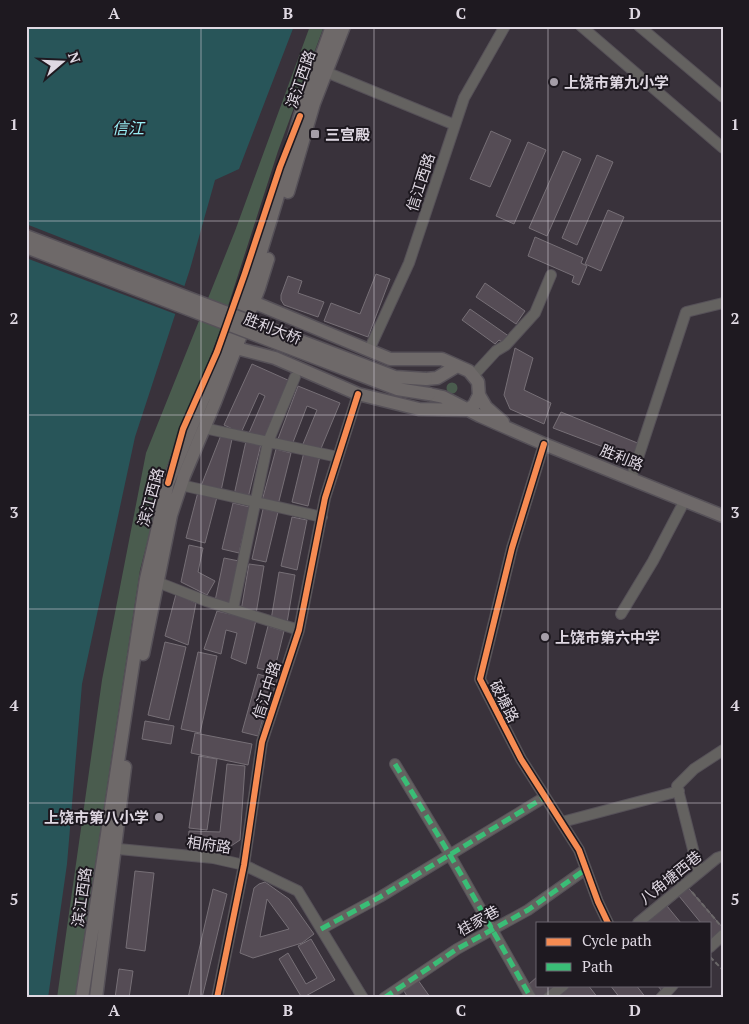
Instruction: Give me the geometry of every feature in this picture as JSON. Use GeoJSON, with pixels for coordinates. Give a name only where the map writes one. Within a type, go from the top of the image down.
{"type":"FeatureCollection","features":[{"type":"Feature","properties":{"kind":"main road","name":"滨江西路"},"geometry":{"type":"LineString","coordinates":[[96,998],[109,848],[146,579],[168,483],[255,271],[300,116],[332,26]]}},
{"type":"Feature","properties":{"kind":"main road","name":"滨江西路"},"geometry":{"type":"LineString","coordinates":[[82,998],[137,684],[171,515],[253,302],[284,208],[314,103],[344,26]]}},
{"type":"Feature","properties":{"kind":"main road","name":"胜利大桥"},"geometry":{"type":"LineString","coordinates":[[26,236],[395,377],[437,378],[457,366]]}},
{"type":"Feature","properties":{"kind":"main road","name":"胜利大桥"},"geometry":{"type":"LineString","coordinates":[[26,248],[397,389],[443,397],[467,410],[510,428]]}},
{"type":"Feature","properties":{"kind":"main road"},"geometry":{"type":"LineString","coordinates":[[253,302],[290,321],[390,359],[442,359],[469,371],[478,382],[479,395],[486,407],[510,428]]}},
{"type":"Feature","properties":{"kind":"main road"},"geometry":{"type":"LineString","coordinates":[[282,360],[268,348],[269,329],[274,322],[290,321]]}},
{"type":"Feature","properties":{"kind":"main road"},"geometry":{"type":"LineString","coordinates":[[236,348],[282,360],[331,378],[358,394],[420,409],[467,410],[474,405],[479,395]]}},
{"type":"Feature","properties":{"kind":"main road","name":"胜利路"},"geometry":{"type":"LineString","coordinates":[[510,428],[544,444],[723,516]]}},
{"type":"Feature","properties":{"kind":"street","name":"信江西路"},"geometry":{"type":"LineString","coordinates":[[369,350],[409,263],[464,98],[505,26]]}},
{"type":"Feature","properties":{"kind":"street"},"geometry":{"type":"LineString","coordinates":[[581,26],[723,148]]}},
{"type":"Feature","properties":{"kind":"street"},"geometry":{"type":"LineString","coordinates":[[639,26],[723,97]]}},
{"type":"Feature","properties":{"kind":"street"},"geometry":{"type":"LineString","coordinates":[[326,72],[455,125]]}},
{"type":"Feature","properties":{"kind":"street"},"geometry":{"type":"LineString","coordinates":[[473,376],[496,351],[506,345],[535,313],[550,275]]}},
{"type":"Feature","properties":{"kind":"street"},"geometry":{"type":"LineString","coordinates":[[631,478],[686,312],[723,303]]}},
{"type":"Feature","properties":{"kind":"street"},"geometry":{"type":"LineString","coordinates":[[233,610],[268,442],[295,377]]}},
{"type":"Feature","properties":{"kind":"street","name":"信江中路"},"geometry":{"type":"LineString","coordinates":[[218,998],[244,865],[262,742],[299,630],[326,498],[358,394]]}},
{"type":"Feature","properties":{"kind":"street"},"geometry":{"type":"LineString","coordinates":[[204,428],[338,457]]}},
{"type":"Feature","properties":{"kind":"street","name":"破塘路"},"geometry":{"type":"LineString","coordinates":[[544,444],[512,548],[480,679],[521,759],[579,850],[608,922]]}},
{"type":"Feature","properties":{"kind":"street"},"geometry":{"type":"LineString","coordinates":[[181,485],[322,517]]}},
{"type":"Feature","properties":{"kind":"street"},"geometry":{"type":"LineString","coordinates":[[621,614],[653,561],[685,500]]}},
{"type":"Feature","properties":{"kind":"street"},"geometry":{"type":"LineString","coordinates":[[157,582],[206,601],[299,630]]}},
{"type":"Feature","properties":{"kind":"street"},"geometry":{"type":"LineString","coordinates":[[699,873],[677,786],[694,769],[723,750]]}},
{"type":"Feature","properties":{"kind":"street"},"geometry":{"type":"LineString","coordinates":[[395,764],[450,855],[531,998]]}},
{"type":"Feature","properties":{"kind":"street"},"geometry":{"type":"LineString","coordinates":[[562,822],[678,791]]}},
{"type":"Feature","properties":{"kind":"street"},"geometry":{"type":"LineString","coordinates":[[321,929],[380,897],[545,797]]}},
{"type":"Feature","properties":{"kind":"street","name":"相府路"},"geometry":{"type":"LineString","coordinates":[[109,848],[213,858],[244,865],[298,891],[363,998]]}},
{"type":"Feature","properties":{"kind":"street","name":"八角塘西巷"},"geometry":{"type":"LineString","coordinates":[[639,922],[717,858],[723,856]]}},
{"type":"Feature","properties":{"kind":"street","name":"桂家巷"},"geometry":{"type":"LineString","coordinates":[[384,998],[457,949],[528,910],[586,869]]}},
{"type":"Feature","properties":{"kind":"street"},"geometry":{"type":"LineString","coordinates":[[712,945],[723,935]]}},
{"type":"Feature","properties":{"kind":"street"},"geometry":{"type":"LineString","coordinates":[[548,998],[563,986]]}},
{"type":"Feature","properties":{"kind":"street"},"geometry":{"type":"LineString","coordinates":[[661,998],[672,986]]}},
{"type":"Feature","properties":{"kind":"path"},"geometry":{"type":"LineString","coordinates":[[686,884],[723,928]]}},
{"type":"Feature","properties":{"kind":"path"},"geometry":{"type":"LineString","coordinates":[[712,959],[723,970]]}},
{"type":"Feature","properties":{"kind":"green space"},"geometry":{"type":"Polygon","coordinates":[[[310,26],[324,26],[278,151],[219,334],[167,466],[140,570],[75,998],[57,998],[102,680],[146,453],[235,231],[310,26]]]}},
{"type":"Feature","properties":{"kind":"green space"},"geometry":{"type":"Polygon","coordinates":[[[452,382],[458,388],[452,394],[446,388],[452,382]]]}},
{"type":"Feature","properties":{"kind":"water","name":"信江"},"geometry":{"type":"Polygon","coordinates":[[[26,26],[294,26],[239,169],[215,180],[190,269],[135,437],[82,684],[67,864],[48,998],[26,998],[26,26]]]}},
{"type":"Feature","properties":{"kind":"pier"},"geometry":{"type":"Polygon","coordinates":[[[26,224],[187,287],[178,315],[26,258],[26,224]]]}},
{"type":"Feature","properties":{"kind":"building"},"geometry":{"type":"Polygon","coordinates":[[[491,131],[511,140],[490,187],[470,179],[491,131]]]}},
{"type":"Feature","properties":{"kind":"building"},"geometry":{"type":"Polygon","coordinates":[[[528,142],[546,150],[514,224],[496,216],[528,142]]]}},
{"type":"Feature","properties":{"kind":"building"},"geometry":{"type":"Polygon","coordinates":[[[563,151],[581,159],[547,236],[529,228],[563,151]]]}},
{"type":"Feature","properties":{"kind":"building"},"geometry":{"type":"Polygon","coordinates":[[[597,155],[613,162],[577,245],[562,238],[597,155]]]}},
{"type":"Feature","properties":{"kind":"building"},"geometry":{"type":"Polygon","coordinates":[[[608,210],[624,217],[601,271],[585,264],[608,210]]]}},
{"type":"Feature","properties":{"kind":"building"},"geometry":{"type":"Polygon","coordinates":[[[535,237],[583,258],[581,263],[587,266],[579,285],[572,282],[574,276],[528,256],[535,237]]]}},
{"type":"Feature","properties":{"kind":"building"},"geometry":{"type":"Polygon","coordinates":[[[376,274],[390,279],[368,337],[324,321],[331,303],[360,314],[376,274]]]}},
{"type":"Feature","properties":{"kind":"building"},"geometry":{"type":"Polygon","coordinates":[[[288,276],[302,281],[298,293],[324,302],[318,317],[284,305],[281,295],[288,276]]]}},
{"type":"Feature","properties":{"kind":"building"},"geometry":{"type":"Polygon","coordinates":[[[485,283],[525,311],[516,324],[476,297],[485,283]]]}},
{"type":"Feature","properties":{"kind":"building"},"geometry":{"type":"Polygon","coordinates":[[[470,309],[510,337],[505,344],[499,340],[495,344],[462,320],[470,309]]]}},
{"type":"Feature","properties":{"kind":"building"},"geometry":{"type":"Polygon","coordinates":[[[515,348],[533,358],[524,390],[551,403],[544,424],[510,409],[504,395],[515,348]]]}},
{"type":"Feature","properties":{"kind":"building"},"geometry":{"type":"Polygon","coordinates":[[[252,364],[290,381],[264,439],[249,433],[265,396],[259,393],[241,433],[224,425],[252,364]]]}},
{"type":"Feature","properties":{"kind":"building"},"geometry":{"type":"Polygon","coordinates":[[[298,386],[340,403],[320,451],[303,444],[317,410],[307,406],[292,445],[278,439],[298,386]]]}},
{"type":"Feature","properties":{"kind":"building"},"geometry":{"type":"Polygon","coordinates":[[[561,412],[640,444],[635,459],[553,428],[561,412]]]}},
{"type":"Feature","properties":{"kind":"building"},"geometry":{"type":"Polygon","coordinates":[[[221,435],[232,439],[221,491],[201,486],[221,435]]]}},
{"type":"Feature","properties":{"kind":"building"},"geometry":{"type":"Polygon","coordinates":[[[246,441],[261,444],[248,498],[234,495],[246,441]]]}},
{"type":"Feature","properties":{"kind":"building"},"geometry":{"type":"Polygon","coordinates":[[[276,449],[291,453],[278,505],[262,501],[276,449]]]}},
{"type":"Feature","properties":{"kind":"building"},"geometry":{"type":"Polygon","coordinates":[[[304,452],[320,456],[308,506],[292,502],[304,452]]]}},
{"type":"Feature","properties":{"kind":"building"},"geometry":{"type":"Polygon","coordinates":[[[198,492],[217,497],[205,543],[186,538],[198,492]]]}},
{"type":"Feature","properties":{"kind":"building"},"geometry":{"type":"Polygon","coordinates":[[[233,503],[250,507],[239,553],[222,549],[233,503]]]}},
{"type":"Feature","properties":{"kind":"building"},"geometry":{"type":"Polygon","coordinates":[[[263,509],[278,512],[266,562],[252,559],[263,509]]]}},
{"type":"Feature","properties":{"kind":"building"},"geometry":{"type":"Polygon","coordinates":[[[292,517],[307,520],[297,570],[281,566],[292,517]]]}},
{"type":"Feature","properties":{"kind":"building"},"geometry":{"type":"Polygon","coordinates":[[[189,545],[203,548],[198,572],[215,581],[207,595],[181,582],[189,545]]]}},
{"type":"Feature","properties":{"kind":"building"},"geometry":{"type":"Polygon","coordinates":[[[224,558],[239,561],[230,604],[215,601],[224,558]]]}},
{"type":"Feature","properties":{"kind":"building"},"geometry":{"type":"Polygon","coordinates":[[[249,564],[264,566],[256,614],[241,611],[249,564]]]}},
{"type":"Feature","properties":{"kind":"building"},"geometry":{"type":"Polygon","coordinates":[[[279,572],[295,575],[287,623],[271,620],[279,572]]]}},
{"type":"Feature","properties":{"kind":"building"},"geometry":{"type":"Polygon","coordinates":[[[176,594],[196,603],[188,645],[165,636],[176,594]]]}},
{"type":"Feature","properties":{"kind":"building"},"geometry":{"type":"Polygon","coordinates":[[[217,611],[256,620],[246,664],[231,658],[237,633],[226,630],[221,654],[204,649],[217,611]]]}},
{"type":"Feature","properties":{"kind":"building"},"geometry":{"type":"Polygon","coordinates":[[[268,626],[284,631],[274,672],[257,668],[268,626]]]}},
{"type":"Feature","properties":{"kind":"building"},"geometry":{"type":"Polygon","coordinates":[[[165,642],[186,647],[169,720],[148,715],[165,642]]]}},
{"type":"Feature","properties":{"kind":"building"},"geometry":{"type":"Polygon","coordinates":[[[198,652],[217,656],[200,733],[181,729],[198,652]]]}},
{"type":"Feature","properties":{"kind":"building"},"geometry":{"type":"Polygon","coordinates":[[[258,674],[274,679],[258,736],[242,732],[258,674]]]}},
{"type":"Feature","properties":{"kind":"building"},"geometry":{"type":"Polygon","coordinates":[[[145,721],[174,726],[171,744],[142,739],[145,721]]]}},
{"type":"Feature","properties":{"kind":"building"},"geometry":{"type":"Polygon","coordinates":[[[195,733],[252,744],[248,765],[191,753],[195,733]]]}},
{"type":"Feature","properties":{"kind":"building"},"geometry":{"type":"Polygon","coordinates":[[[199,756],[217,759],[207,830],[189,828],[199,756]]]}},
{"type":"Feature","properties":{"kind":"building"},"geometry":{"type":"Polygon","coordinates":[[[227,764],[245,766],[240,840],[228,848],[188,847],[189,831],[220,832],[227,764]]]}},
{"type":"Feature","properties":{"kind":"building"},"geometry":{"type":"Polygon","coordinates":[[[135,871],[154,873],[145,951],[126,948],[135,871]]]}},
{"type":"Feature","properties":{"kind":"building"},"geometry":{"type":"Polygon","coordinates":[[[265,882],[289,899],[314,934],[302,943],[253,958],[240,953],[254,888],[265,882]],[[267,899],[260,937],[289,929],[267,899]]]}},
{"type":"Feature","properties":{"kind":"building"},"geometry":{"type":"Polygon","coordinates":[[[685,884],[723,928],[723,935],[712,945],[712,922],[639,922],[685,884]]]}},
{"type":"Feature","properties":{"kind":"building"},"geometry":{"type":"Polygon","coordinates":[[[213,889],[227,894],[202,998],[188,998],[213,889]]]}},
{"type":"Feature","properties":{"kind":"building"},"geometry":{"type":"Polygon","coordinates":[[[679,896],[700,922],[680,922],[667,906],[679,896]]]}},
{"type":"Feature","properties":{"kind":"building"},"geometry":{"type":"Polygon","coordinates":[[[311,939],[335,980],[302,998],[279,959],[288,953],[306,984],[317,978],[298,946],[311,939]]]}},
{"type":"Feature","properties":{"kind":"building"},"geometry":{"type":"Polygon","coordinates":[[[119,969],[133,971],[129,998],[115,998],[119,969]]]}},
{"type":"Feature","properties":{"kind":"building"},"geometry":{"type":"Polygon","coordinates":[[[536,978],[536,986],[555,986],[541,998],[535,998],[528,985],[536,978]]]}},
{"type":"Feature","properties":{"kind":"building"},"geometry":{"type":"Polygon","coordinates":[[[418,980],[429,998],[408,998],[404,991],[418,980]]]}},
{"type":"Feature","properties":{"kind":"building"},"geometry":{"type":"Polygon","coordinates":[[[563,986],[672,986],[661,998],[548,998],[563,986]]]}},
{"type":"Feature","properties":{"kind":"building"},"geometry":{"type":"Polygon","coordinates":[[[589,986],[611,986],[620,998],[598,998],[589,986]]]}},
{"type":"Feature","properties":{"kind":"building"},"geometry":{"type":"Polygon","coordinates":[[[637,986],[658,986],[662,991],[654,998],[646,998],[637,986]]]}},
{"type":"Feature","properties":{"kind":"marked path"},"geometry":{"type":"LineString","coordinates":[[395,764],[450,855],[531,998]]}},
{"type":"Feature","properties":{"kind":"marked path"},"geometry":{"type":"LineString","coordinates":[[321,929],[380,897],[545,797]]}},
{"type":"Feature","properties":{"kind":"marked path"},"geometry":{"type":"LineString","coordinates":[[384,998],[457,949],[528,910],[586,869]]}},
{"type":"Feature","properties":{"kind":"cycle path"},"geometry":{"type":"LineString","coordinates":[[168,483],[183,429],[217,352],[280,167],[300,116]]}},
{"type":"Feature","properties":{"kind":"cycle path"},"geometry":{"type":"LineString","coordinates":[[217,998],[244,865],[262,742],[299,630],[325,498],[358,394]]}},
{"type":"Feature","properties":{"kind":"cycle path"},"geometry":{"type":"LineString","coordinates":[[544,444],[512,548],[480,679],[521,759],[579,850],[608,922]]}},
{"type":"Feature","properties":{"kind":"place","name":"上饶市第九小学"},"geometry":{"type":"Point","coordinates":[554,82]}},
{"type":"Feature","properties":{"kind":"place","name":"三宫殿"},"geometry":{"type":"Point","coordinates":[315,134]}},
{"type":"Feature","properties":{"kind":"place","name":"上饶市第六中学"},"geometry":{"type":"Point","coordinates":[545,637]}},
{"type":"Feature","properties":{"kind":"place","name":"上饶市第八小学"},"geometry":{"type":"Point","coordinates":[159,817]}}]}
